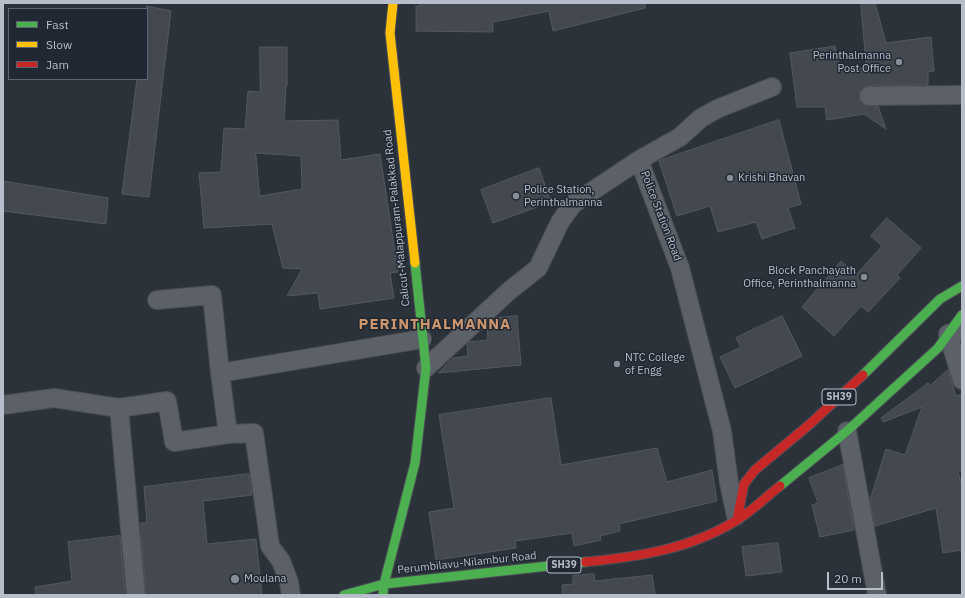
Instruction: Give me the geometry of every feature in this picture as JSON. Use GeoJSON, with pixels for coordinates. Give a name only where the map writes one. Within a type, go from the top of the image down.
{"type":"FeatureCollection","features":[{"type":"Feature","properties":{"kind":"main road","name":"Calicut-Malappuram-Palakkad Road"},"geometry":{"type":"LineString","coordinates":[[382,595],[415,463],[426,368],[390,33],[393,3]]}},
{"type":"Feature","properties":{"kind":"main road","name":"SH39"},"geometry":{"type":"LineString","coordinates":[[737,520],[744,484],[755,470],[810,424],[855,383],[940,299],[962,286]]}},
{"type":"Feature","properties":{"kind":"main road","name":"Perumbilavu-Nilambur Road"},"geometry":{"type":"LineString","coordinates":[[344,595],[384,584],[616,559],[658,552],[697,540],[737,520],[847,431],[955,333],[962,315]]}},
{"type":"Feature","properties":{"kind":"street"},"geometry":{"type":"LineString","coordinates":[[639,160],[680,137],[701,118],[717,109],[772,87]]}},
{"type":"Feature","properties":{"kind":"street"},"geometry":{"type":"LineString","coordinates":[[869,96],[962,96]]}},
{"type":"Feature","properties":{"kind":"street","name":"Police Station Road"},"geometry":{"type":"LineString","coordinates":[[426,368],[495,304],[538,268],[560,222],[573,204],[639,160],[680,268],[722,430],[729,483],[737,520]]}},
{"type":"Feature","properties":{"kind":"street"},"geometry":{"type":"LineString","coordinates":[[157,300],[212,295],[228,434]]}},
{"type":"Feature","properties":{"kind":"street"},"geometry":{"type":"LineString","coordinates":[[955,333],[962,380]]}},
{"type":"Feature","properties":{"kind":"street"},"geometry":{"type":"LineString","coordinates":[[220,373],[422,338]]}},
{"type":"Feature","properties":{"kind":"street"},"geometry":{"type":"LineString","coordinates":[[3,405],[54,398],[119,408],[167,401],[174,442],[228,434],[254,433],[270,546],[281,561],[289,582],[291,595]]}},
{"type":"Feature","properties":{"kind":"street"},"geometry":{"type":"LineString","coordinates":[[119,408],[136,595]]}},
{"type":"Feature","properties":{"kind":"street"},"geometry":{"type":"LineString","coordinates":[[847,431],[877,595]]}},
{"type":"Feature","properties":{"kind":"building"},"geometry":{"type":"Polygon","coordinates":[[[420,3],[645,3],[645,8],[553,31],[549,11],[493,22],[493,32],[416,31],[416,6],[420,6],[420,3]]]}},
{"type":"Feature","properties":{"kind":"building"},"geometry":{"type":"Polygon","coordinates":[[[861,3],[875,3],[886,43],[931,37],[934,71],[928,72],[928,85],[869,86],[863,87],[860,91],[860,101],[864,105],[878,106],[886,129],[864,114],[827,120],[825,107],[797,107],[790,53],[835,46],[840,71],[866,67],[861,3]]]}},
{"type":"Feature","properties":{"kind":"building"},"geometry":{"type":"Polygon","coordinates":[[[147,6],[171,11],[149,197],[122,194],[137,80],[148,80],[147,6]]]}},
{"type":"Feature","properties":{"kind":"building"},"geometry":{"type":"Polygon","coordinates":[[[260,47],[287,47],[287,86],[284,121],[338,120],[341,160],[380,154],[398,272],[390,273],[394,298],[320,309],[318,293],[287,296],[302,269],[283,268],[272,224],[204,228],[199,173],[221,172],[224,128],[245,129],[248,91],[260,92],[260,47]],[[256,153],[260,196],[302,189],[301,156],[256,153]]]}},
{"type":"Feature","properties":{"kind":"building","name":"Krishi Bhavan"},"geometry":{"type":"Polygon","coordinates":[[[779,120],[801,204],[788,208],[795,228],[762,239],[756,222],[718,232],[710,206],[677,216],[659,161],[779,120]]]}},
{"type":"Feature","properties":{"kind":"building","name":"Police Station, Perinthalmanna"},"geometry":{"type":"Polygon","coordinates":[[[539,168],[551,202],[493,223],[481,190],[539,168]]]}},
{"type":"Feature","properties":{"kind":"building"},"geometry":{"type":"Polygon","coordinates":[[[3,181],[108,198],[106,224],[3,211],[3,181]]]}},
{"type":"Feature","properties":{"kind":"building","name":"Block Panchayath Office, Perinthalmanna"},"geometry":{"type":"Polygon","coordinates":[[[887,218],[921,248],[897,275],[900,278],[868,312],[861,306],[834,336],[802,307],[841,261],[856,275],[882,246],[871,236],[887,218]]]}},
{"type":"Feature","properties":{"kind":"building"},"geometry":{"type":"Polygon","coordinates":[[[517,316],[521,365],[438,373],[453,358],[468,356],[467,344],[469,342],[488,340],[487,326],[496,318],[517,316]]]}},
{"type":"Feature","properties":{"kind":"building"},"geometry":{"type":"Polygon","coordinates":[[[782,316],[802,356],[735,388],[720,357],[741,347],[736,338],[782,316]]]}},
{"type":"Feature","properties":{"kind":"building"},"geometry":{"type":"Polygon","coordinates":[[[948,370],[956,396],[962,394],[962,470],[958,471],[962,487],[962,550],[943,553],[936,508],[875,526],[870,500],[886,449],[905,455],[922,407],[883,422],[881,418],[928,383],[930,385],[948,370]]]}},
{"type":"Feature","properties":{"kind":"building"},"geometry":{"type":"Polygon","coordinates":[[[551,398],[561,465],[657,448],[667,482],[712,470],[717,501],[619,524],[620,531],[600,536],[601,540],[574,546],[572,533],[515,541],[516,548],[436,560],[429,512],[454,508],[439,415],[551,398]]]}},
{"type":"Feature","properties":{"kind":"building"},"geometry":{"type":"Polygon","coordinates":[[[843,465],[854,530],[820,537],[812,505],[818,503],[809,478],[843,465]]]}},
{"type":"Feature","properties":{"kind":"building"},"geometry":{"type":"Polygon","coordinates":[[[249,474],[252,495],[203,501],[207,544],[256,539],[262,595],[146,595],[141,534],[141,523],[147,523],[144,487],[249,474]]]}},
{"type":"Feature","properties":{"kind":"building"},"geometry":{"type":"Polygon","coordinates":[[[120,536],[125,595],[36,595],[35,587],[72,581],[68,542],[120,536]]]}},
{"type":"Feature","properties":{"kind":"building"},"geometry":{"type":"Polygon","coordinates":[[[778,543],[782,572],[746,576],[742,547],[778,543]]]}},
{"type":"Feature","properties":{"kind":"building"},"geometry":{"type":"Polygon","coordinates":[[[594,574],[595,581],[652,575],[655,595],[563,595],[562,585],[573,584],[573,576],[594,574]]]}},
{"type":"Feature","properties":{"kind":"traffic: fast"},"geometry":{"type":"LineString","coordinates":[[383,595],[384,584],[415,463],[426,368],[415,263]]}},
{"type":"Feature","properties":{"kind":"traffic: fast"},"geometry":{"type":"LineString","coordinates":[[863,375],[940,299],[962,286]]}},
{"type":"Feature","properties":{"kind":"traffic: fast"},"geometry":{"type":"LineString","coordinates":[[780,486],[847,431],[938,348],[962,315]]}},
{"type":"Feature","properties":{"kind":"traffic: fast"},"geometry":{"type":"LineString","coordinates":[[344,595],[384,584],[585,562]]}},
{"type":"Feature","properties":{"kind":"traffic: slow"},"geometry":{"type":"LineString","coordinates":[[393,3],[390,33],[415,263]]}},
{"type":"Feature","properties":{"kind":"traffic: jam"},"geometry":{"type":"LineString","coordinates":[[737,520],[744,484],[755,470],[810,424],[863,375]]}},
{"type":"Feature","properties":{"kind":"traffic: jam"},"geometry":{"type":"LineString","coordinates":[[585,562],[644,554],[682,545],[701,538],[719,530],[743,516],[780,486]]}},
{"type":"Feature","properties":{"kind":"place","name":"Perinthalmanna Post Office"},"geometry":{"type":"Point","coordinates":[899,62]}},
{"type":"Feature","properties":{"kind":"place","name":"Krishi Bhavan"},"geometry":{"type":"Point","coordinates":[730,178]}},
{"type":"Feature","properties":{"kind":"place","name":"Police Station, Perinthalmanna"},"geometry":{"type":"Point","coordinates":[516,196]}},
{"type":"Feature","properties":{"kind":"place","name":"Block Panchayath Office, Perinthalmanna"},"geometry":{"type":"Point","coordinates":[864,277]}},
{"type":"Feature","properties":{"kind":"place","name":"NTC College of Engg"},"geometry":{"type":"Point","coordinates":[617,364]}},
{"type":"Feature","properties":{"kind":"place","name":"Moulana"},"geometry":{"type":"Point","coordinates":[235,579]}},
{"type":"Feature","properties":{"kind":"district","name":"PERINTHALMANNA"},"geometry":{"type":"Point","coordinates":[435,325]}}]}
